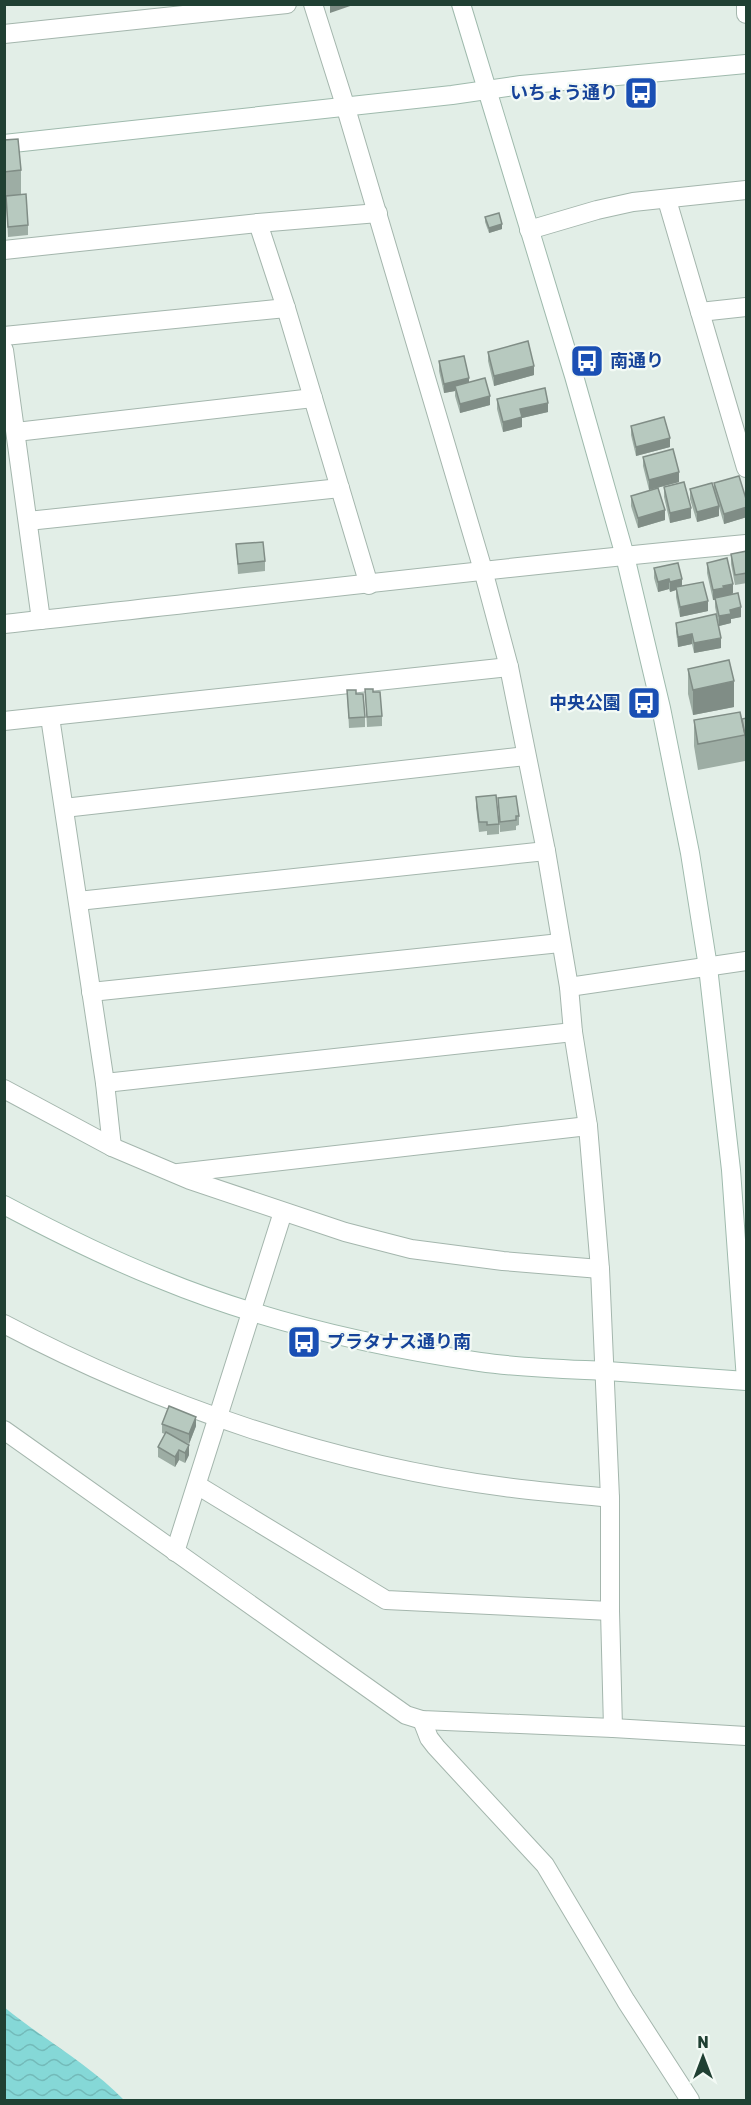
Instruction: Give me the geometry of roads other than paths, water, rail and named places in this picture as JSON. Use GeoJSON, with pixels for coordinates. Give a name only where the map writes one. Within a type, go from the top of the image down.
{"type":"FeatureCollection","features":[{"type":"Feature","properties":{"kind":"street"},"geometry":{"type":"LineString","coordinates":[[4,34],[287,4]]}},
{"type":"Feature","properties":{"kind":"street"},"geometry":{"type":"LineString","coordinates":[[313,4],[378,213],[483,570],[509,667],[546,851],[569,987],[573,1032],[588,1126],[600,1269],[610,1498],[613,1728]]}},
{"type":"Feature","properties":{"kind":"street"},"geometry":{"type":"LineString","coordinates":[[4,1205],[64,1236],[161,1280],[250,1312],[309,1328],[430,1354],[482,1362],[543,1368],[747,1380],[731,1170],[708,967],[675,775],[625,556],[574,376],[461,4]]}},
{"type":"Feature","properties":{"kind":"street"},"geometry":{"type":"LineString","coordinates":[[746,4],[747,14]]}},
{"type":"Feature","properties":{"kind":"street"},"geometry":{"type":"LineString","coordinates":[[4,144],[345,105],[747,64]]}},
{"type":"Feature","properties":{"kind":"street"},"geometry":{"type":"LineString","coordinates":[[529,230],[633,202],[747,190]]}},
{"type":"Feature","properties":{"kind":"street"},"geometry":{"type":"LineString","coordinates":[[667,200],[700,312],[741,427],[747,468]]}},
{"type":"Feature","properties":{"kind":"street"},"geometry":{"type":"LineString","coordinates":[[4,250],[258,223],[378,213]]}},
{"type":"Feature","properties":{"kind":"street"},"geometry":{"type":"LineString","coordinates":[[258,223],[286,308],[369,585]]}},
{"type":"Feature","properties":{"kind":"street"},"geometry":{"type":"LineString","coordinates":[[700,312],[747,307]]}},
{"type":"Feature","properties":{"kind":"street"},"geometry":{"type":"LineString","coordinates":[[4,336],[286,308]]}},
{"type":"Feature","properties":{"kind":"street"},"geometry":{"type":"LineString","coordinates":[[4,350],[41,620]]}},
{"type":"Feature","properties":{"kind":"street"},"geometry":{"type":"LineString","coordinates":[[16,432],[313,398]]}},
{"type":"Feature","properties":{"kind":"street"},"geometry":{"type":"LineString","coordinates":[[28,521],[340,488]]}},
{"type":"Feature","properties":{"kind":"street"},"geometry":{"type":"LineString","coordinates":[[4,624],[369,585],[483,570],[747,544]]}},
{"type":"Feature","properties":{"kind":"street"},"geometry":{"type":"LineString","coordinates":[[4,721],[509,667]]}},
{"type":"Feature","properties":{"kind":"street"},"geometry":{"type":"LineString","coordinates":[[50,717],[92,992],[112,1147]]}},
{"type":"Feature","properties":{"kind":"street"},"geometry":{"type":"LineString","coordinates":[[64,808],[526,756]]}},
{"type":"Feature","properties":{"kind":"street"},"geometry":{"type":"LineString","coordinates":[[78,901],[546,851]]}},
{"type":"Feature","properties":{"kind":"street"},"geometry":{"type":"LineString","coordinates":[[92,992],[560,943]]}},
{"type":"Feature","properties":{"kind":"street"},"geometry":{"type":"LineString","coordinates":[[569,987],[747,961]]}},
{"type":"Feature","properties":{"kind":"street"},"geometry":{"type":"LineString","coordinates":[[105,1083],[573,1032]]}},
{"type":"Feature","properties":{"kind":"street"},"geometry":{"type":"LineString","coordinates":[[5,1087],[112,1147],[176,1173],[345,1232],[411,1249],[502,1261],[600,1269]]}},
{"type":"Feature","properties":{"kind":"street"},"geometry":{"type":"LineString","coordinates":[[176,1173],[588,1126]]}},
{"type":"Feature","properties":{"kind":"street"},"geometry":{"type":"LineString","coordinates":[[175,1552],[283,1212]]}},
{"type":"Feature","properties":{"kind":"street"},"geometry":{"type":"LineString","coordinates":[[4,1324],[58,1352],[138,1388],[218,1417],[312,1446],[412,1470],[505,1487],[610,1498]]}},
{"type":"Feature","properties":{"kind":"street"},"geometry":{"type":"LineString","coordinates":[[4,1430],[406,1715],[422,1720],[747,1736]]}},
{"type":"Feature","properties":{"kind":"street"},"geometry":{"type":"LineString","coordinates":[[197,1485],[386,1600],[610,1611]]}},
{"type":"Feature","properties":{"kind":"street"},"geometry":{"type":"LineString","coordinates":[[422,1720],[429,1738],[436,1747],[545,1865],[626,2001],[690,2100]]}},
{"type":"Feature","properties":{"kind":"water"},"geometry":{"type":"Polygon","coordinates":[[[4,2007],[81,2063],[124,2100],[5,2100],[4,2007]]]}},
{"type":"Feature","properties":{"kind":"place","name":"いちょう通り"},"geometry":{"type":"Point","coordinates":[641,93]}},
{"type":"Feature","properties":{"kind":"place","name":"南通り"},"geometry":{"type":"Point","coordinates":[587,361]}},
{"type":"Feature","properties":{"kind":"place","name":"中央公園"},"geometry":{"type":"Point","coordinates":[644,703]}},
{"type":"Feature","properties":{"kind":"place","name":"プラタナス通り南"},"geometry":{"type":"Point","coordinates":[304,1342]}}]}
